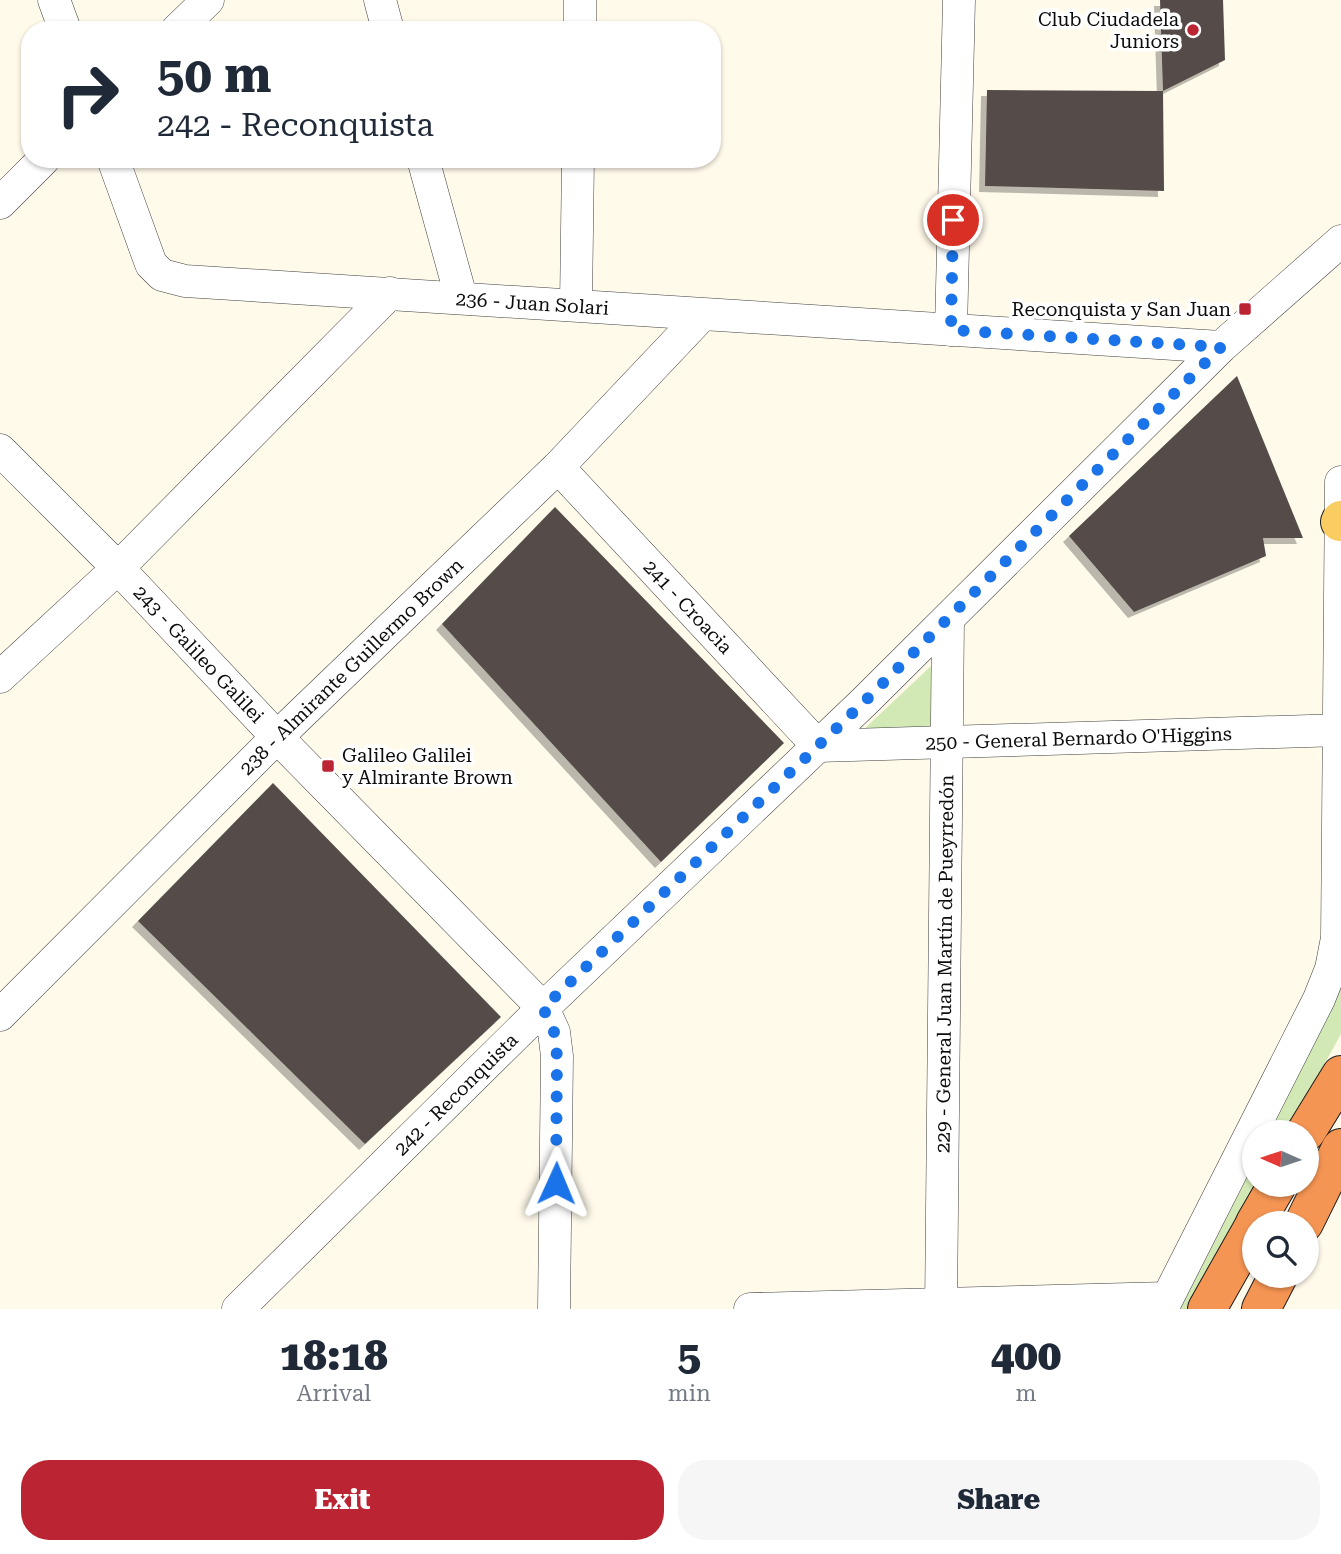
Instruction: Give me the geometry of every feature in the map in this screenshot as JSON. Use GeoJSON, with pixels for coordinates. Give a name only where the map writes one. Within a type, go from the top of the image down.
{"type":"FeatureCollection","features":[{"type":"Feature","properties":{"kind":"highway"},"geometry":{"type":"LineString","coordinates":[[1313,1120],[1341,1075]]}},
{"type":"Feature","properties":{"kind":"highway"},"geometry":{"type":"LineString","coordinates":[[1310,1211],[1341,1148]]}},
{"type":"Feature","properties":{"kind":"highway"},"geometry":{"type":"LineString","coordinates":[[1208,1309],[1242,1248]]}},
{"type":"Feature","properties":{"kind":"highway"},"geometry":{"type":"LineString","coordinates":[[1262,1309],[1272,1288]]}},
{"type":"Feature","properties":{"kind":"street"},"geometry":{"type":"LineString","coordinates":[[54,0],[62,21]]}},
{"type":"Feature","properties":{"kind":"street"},"geometry":{"type":"LineString","coordinates":[[186,21],[208,0]]}},
{"type":"Feature","properties":{"kind":"street"},"geometry":{"type":"LineString","coordinates":[[380,0],[386,21]]}},
{"type":"Feature","properties":{"kind":"street"},"geometry":{"type":"LineString","coordinates":[[580,0],[580,21]]}},
{"type":"Feature","properties":{"kind":"street"},"geometry":{"type":"LineString","coordinates":[[951,330],[959,0]]}},
{"type":"Feature","properties":{"kind":"street"},"geometry":{"type":"LineString","coordinates":[[0,202],[35,168]]}},
{"type":"Feature","properties":{"kind":"street","name":"236 - Juan Solari"},"geometry":{"type":"LineString","coordinates":[[116,168],[151,264],[162,275],[185,281],[1221,347]]}},
{"type":"Feature","properties":{"kind":"street"},"geometry":{"type":"LineString","coordinates":[[425,168],[461,297]]}},
{"type":"Feature","properties":{"kind":"street"},"geometry":{"type":"LineString","coordinates":[[576,304],[578,168]]}},
{"type":"Feature","properties":{"kind":"street","name":"242 - Reconquista"},"geometry":{"type":"LineString","coordinates":[[238,1309],[543,1008],[948,620],[1221,347],[1336,254]]}},
{"type":"Feature","properties":{"kind":"street"},"geometry":{"type":"LineString","coordinates":[[0,677],[118,568],[390,293]]}},
{"type":"Feature","properties":{"kind":"street","name":"238 - Almirante Guillermo Brown"},"geometry":{"type":"LineString","coordinates":[[0,1015],[277,737],[558,467],[702,314]]}},
{"type":"Feature","properties":{"kind":"street","name":"243 - Galileo Galilei"},"geometry":{"type":"LineString","coordinates":[[0,450],[118,568],[277,737],[543,1008]]}},
{"type":"Feature","properties":{"kind":"street","name":"241 - Croacia"},"geometry":{"type":"LineString","coordinates":[[558,467],[818,746]]}},
{"type":"Feature","properties":{"kind":"street"},"geometry":{"type":"LineString","coordinates":[[750,1309],[1165,1303],[1319,999],[1331,969],[1337,938],[1341,482]]}},
{"type":"Feature","properties":{"kind":"street","name":"229 - General Juan Martín de Pueyrredón"},"geometry":{"type":"LineString","coordinates":[[941,1306],[948,620]]}},
{"type":"Feature","properties":{"kind":"street","name":"250 - General Bernardo O'Higgins"},"geometry":{"type":"LineString","coordinates":[[818,746],[1340,730]]}},
{"type":"Feature","properties":{"kind":"street"},"geometry":{"type":"LineString","coordinates":[[543,1008],[554,1032],[557,1056],[554,1309]]}},
{"type":"Feature","properties":{"kind":"green space"},"geometry":{"type":"Polygon","coordinates":[[[931,666],[932,730],[861,732],[931,666]]]}},
{"type":"Feature","properties":{"kind":"green space"},"geometry":{"type":"Polygon","coordinates":[[[1341,972],[1341,1034],[1294,1120],[1270,1120],[1341,972]]]}},
{"type":"Feature","properties":{"kind":"green space"},"geometry":{"type":"Polygon","coordinates":[[[1242,1179],[1242,1197],[1251,1197],[1189,1309],[1179,1309],[1242,1179]]]}},
{"type":"Feature","properties":{"kind":"building","name":"Club Ciudadela Juniors"},"geometry":{"type":"Polygon","coordinates":[[[1160,0],[1223,0],[1225,60],[1163,91],[1160,0]]]}},
{"type":"Feature","properties":{"kind":"building"},"geometry":{"type":"Polygon","coordinates":[[[987,90],[1163,91],[1164,191],[985,186],[987,90]]]}},
{"type":"Feature","properties":{"kind":"building"},"geometry":{"type":"Polygon","coordinates":[[[1237,376],[1303,538],[1263,538],[1266,556],[1134,612],[1069,536],[1237,376]]]}},
{"type":"Feature","properties":{"kind":"building"},"geometry":{"type":"Polygon","coordinates":[[[555,507],[784,743],[661,862],[442,624],[555,507]]]}},
{"type":"Feature","properties":{"kind":"building"},"geometry":{"type":"Polygon","coordinates":[[[273,783],[501,1017],[365,1144],[138,921],[273,783]]]}},
{"type":"Feature","properties":{"kind":"place","name":"Club Ciudadela Juniors"},"geometry":{"type":"Point","coordinates":[1193,30]}},
{"type":"Feature","properties":{"kind":"place","name":"Reconquista y San Juan"},"geometry":{"type":"Point","coordinates":[1245,309]}},
{"type":"Feature","properties":{"kind":"place","name":"Galileo Galilei y Almirante Brown"},"geometry":{"type":"Point","coordinates":[328,766]}},
{"type":"Feature","properties":{"kind":"route"},"geometry":{"type":"LineString","coordinates":[[556,1183],[557,1056],[554,1032],[543,1008],[864,702],[1221,347],[951,330],[953,220]]}}]}
